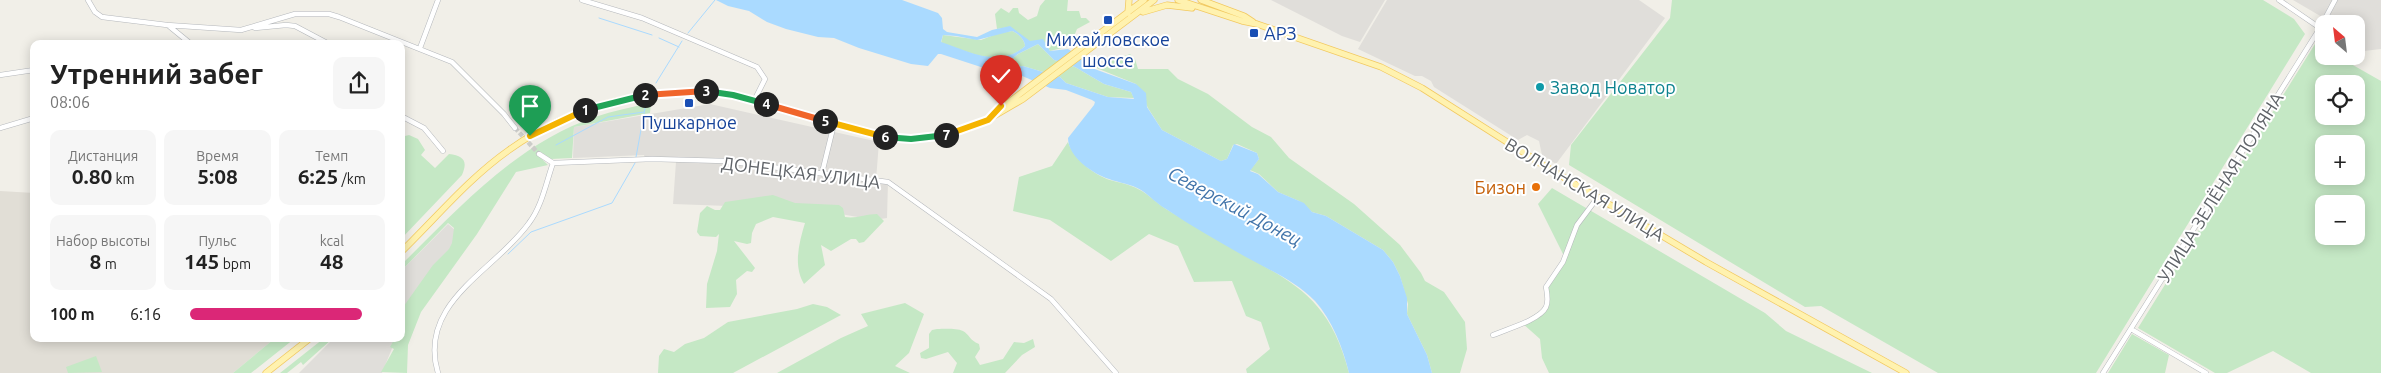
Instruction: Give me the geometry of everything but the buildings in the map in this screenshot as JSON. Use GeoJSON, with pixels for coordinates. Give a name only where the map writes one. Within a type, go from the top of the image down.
{"type":"FeatureCollection","features":[{"type":"Feature","properties":{"kind":"main road"},"geometry":{"type":"LineString","coordinates":[[1128,17],[1129,0]]}},
{"type":"Feature","properties":{"kind":"main road"},"geometry":{"type":"LineString","coordinates":[[1128,17],[1144,0]]}},
{"type":"Feature","properties":{"kind":"main road"},"geometry":{"type":"LineString","coordinates":[[405,248],[473,181],[508,150],[572,115],[626,99],[659,93],[710,92],[733,95],[875,135],[911,139],[946,135],[988,120],[1001,106],[1022,96],[1128,17],[1154,0]]}},
{"type":"Feature","properties":{"kind":"main road","name":"ВОЛЧАНСКАЯ УЛИЦА"},"geometry":{"type":"LineString","coordinates":[[1178,0],[1242,22],[1256,24],[1381,67],[1431,94],[1548,168],[1706,262],[1906,373]]}},
{"type":"Feature","properties":{"kind":"main road","name":"ВОЛЧАНСКАЯ УЛИЦА"},"geometry":{"type":"LineString","coordinates":[[1201,0],[1210,1],[1244,16],[1256,24]]}},
{"type":"Feature","properties":{"kind":"main road"},"geometry":{"type":"LineString","coordinates":[[1128,17],[1150,8],[1167,5],[1206,10]]}},
{"type":"Feature","properties":{"kind":"main road"},"geometry":{"type":"LineString","coordinates":[[266,373],[305,342]]}},
{"type":"Feature","properties":{"kind":"street"},"geometry":{"type":"LineString","coordinates":[[88,0],[95,12],[102,17],[167,25],[241,30],[286,24],[295,26],[321,40]]}},
{"type":"Feature","properties":{"kind":"street"},"geometry":{"type":"LineString","coordinates":[[420,48],[438,0]]}},
{"type":"Feature","properties":{"kind":"street"},"geometry":{"type":"LineString","coordinates":[[582,0],[642,18],[757,67],[765,80],[754,101]]}},
{"type":"Feature","properties":{"kind":"street"},"geometry":{"type":"LineString","coordinates":[[2279,0],[2315,25]]}},
{"type":"Feature","properties":{"kind":"street","name":"УЛИЦА ЗЕЛЁНАЯ ПОЛЯНА"},"geometry":{"type":"LineString","coordinates":[[2327,15],[2335,0]]}},
{"type":"Feature","properties":{"kind":"street"},"geometry":{"type":"LineString","coordinates":[[253,28],[289,15],[329,14],[399,40]]}},
{"type":"Feature","properties":{"kind":"street"},"geometry":{"type":"LineString","coordinates":[[167,25],[186,40]]}},
{"type":"Feature","properties":{"kind":"street","name":"УЛИЦА ЗЕЛЁНАЯ ПОЛЯНА"},"geometry":{"type":"LineString","coordinates":[[2103,373],[2315,36]]}},
{"type":"Feature","properties":{"kind":"street"},"geometry":{"type":"LineString","coordinates":[[405,42],[452,62],[504,114],[515,128]]}},
{"type":"Feature","properties":{"kind":"street"},"geometry":{"type":"LineString","coordinates":[[0,75],[30,71]]}},
{"type":"Feature","properties":{"kind":"street"},"geometry":{"type":"LineString","coordinates":[[405,118],[424,128],[443,150]]}},
{"type":"Feature","properties":{"kind":"street"},"geometry":{"type":"LineString","coordinates":[[0,128],[30,119]]}},
{"type":"Feature","properties":{"kind":"street"},"geometry":{"type":"LineString","coordinates":[[822,173],[834,124]]}},
{"type":"Feature","properties":{"kind":"street"},"geometry":{"type":"LineString","coordinates":[[438,373],[435,345],[439,323],[448,306],[460,291],[520,235],[531,221],[540,203],[553,163],[539,154]]}},
{"type":"Feature","properties":{"kind":"street","name":"ДОНЕЦКАЯ УЛИЦА"},"geometry":{"type":"LineString","coordinates":[[553,163],[652,159],[725,161],[888,182],[1051,299],[1116,373]]}},
{"type":"Feature","properties":{"kind":"street"},"geometry":{"type":"LineString","coordinates":[[1493,335],[1533,318],[1546,307],[1548,299],[1546,287],[1563,262],[1577,225],[1598,197]]}},
{"type":"Feature","properties":{"kind":"street"},"geometry":{"type":"LineString","coordinates":[[2131,329],[2206,373]]}},
{"type":"Feature","properties":{"kind":"shaded area"},"geometry":{"type":"Polygon","coordinates":[[[1271,0],[1385,0],[1360,42],[1342,36],[1271,0]]]}},
{"type":"Feature","properties":{"kind":"shaded area"},"geometry":{"type":"Polygon","coordinates":[[[1387,0],[1639,0],[1665,18],[1556,164],[1542,155],[1539,141],[1527,135],[1518,140],[1434,87],[1431,81],[1422,76],[1415,76],[1358,49],[1387,0]]]}},
{"type":"Feature","properties":{"kind":"shaded area"},"geometry":{"type":"Polygon","coordinates":[[[2293,0],[2381,0],[2381,49],[2365,51],[2365,15],[2319,15],[2293,0]]]}},
{"type":"Feature","properties":{"kind":"shaded area"},"geometry":{"type":"Polygon","coordinates":[[[710,104],[879,142],[876,180],[888,182],[887,218],[874,220],[758,199],[728,206],[673,204],[676,162],[646,162],[644,155],[573,158],[574,127],[710,104]]]}},
{"type":"Feature","properties":{"kind":"shaded area"},"geometry":{"type":"Polygon","coordinates":[[[0,191],[30,193],[30,342],[270,342],[233,373],[0,373],[0,191]]]}},
{"type":"Feature","properties":{"kind":"shaded area"},"geometry":{"type":"Polygon","coordinates":[[[448,224],[455,230],[456,242],[405,310],[405,267],[448,224]]]}},
{"type":"Feature","properties":{"kind":"shaded area"},"geometry":{"type":"Polygon","coordinates":[[[330,342],[395,342],[382,373],[299,373],[330,342]]]}},
{"type":"Feature","properties":{"kind":"green space"},"geometry":{"type":"Polygon","coordinates":[[[1045,0],[1068,0],[1067,11],[1079,11],[1081,18],[1086,18],[1090,22],[1077,29],[1072,41],[1065,43],[1062,48],[1050,51],[1046,43],[1024,39],[1013,29],[997,29],[995,14],[1001,8],[1009,13],[1013,8],[1018,8],[1019,13],[1028,20],[1037,16],[1040,6],[1045,0]]]}},
{"type":"Feature","properties":{"kind":"green space"},"geometry":{"type":"Polygon","coordinates":[[[1672,0],[2263,0],[2294,19],[2305,34],[2096,373],[1938,373],[1821,306],[1805,307],[1569,165],[1571,145],[1670,18],[1672,0]]]}},
{"type":"Feature","properties":{"kind":"green space"},"geometry":{"type":"Polygon","coordinates":[[[1012,31],[1021,37],[1025,46],[1005,57],[995,58],[973,54],[941,43],[943,35],[981,40],[999,33],[1012,31]]]}},
{"type":"Feature","properties":{"kind":"green space"},"geometry":{"type":"Polygon","coordinates":[[[1038,44],[1054,60],[1075,67],[1104,84],[1131,92],[1134,98],[1108,97],[1066,83],[1060,77],[1023,66],[1014,67],[1007,63],[1018,54],[1038,44]]]}},
{"type":"Feature","properties":{"kind":"green space"},"geometry":{"type":"Polygon","coordinates":[[[2315,44],[2315,65],[2353,65],[2381,81],[2381,373],[2311,373],[2273,351],[2227,373],[2215,373],[2138,328],[2315,44]]]}},
{"type":"Feature","properties":{"kind":"green space"},"geometry":{"type":"Polygon","coordinates":[[[1130,54],[1135,59],[1138,69],[1168,69],[1178,79],[1208,94],[1252,127],[1271,137],[1289,158],[1354,204],[1400,245],[1425,281],[1444,292],[1465,322],[1467,349],[1460,373],[1432,373],[1427,355],[1407,314],[1408,304],[1400,276],[1393,262],[1383,250],[1326,216],[1312,212],[1299,201],[1278,192],[1259,174],[1250,170],[1259,159],[1257,153],[1237,144],[1233,145],[1227,159],[1221,161],[1162,130],[1136,84],[1094,67],[1130,54]]]}},
{"type":"Feature","properties":{"kind":"green space"},"geometry":{"type":"Polygon","coordinates":[[[651,103],[650,113],[574,127],[572,158],[551,159],[539,151],[537,154],[548,165],[516,172],[477,234],[421,312],[408,345],[407,373],[381,372],[394,349],[390,347],[393,342],[405,342],[405,304],[433,265],[449,249],[452,243],[454,228],[448,223],[405,267],[405,261],[467,200],[514,161],[566,129],[616,111],[651,103]]]}},
{"type":"Feature","properties":{"kind":"green space"},"geometry":{"type":"Polygon","coordinates":[[[409,135],[418,139],[425,150],[421,155],[435,168],[449,154],[461,158],[465,166],[462,175],[405,235],[405,136],[409,135]]]}},
{"type":"Feature","properties":{"kind":"green space"},"geometry":{"type":"Polygon","coordinates":[[[1068,142],[1079,160],[1097,174],[1142,191],[1166,209],[1281,276],[1299,289],[1315,304],[1328,322],[1340,344],[1349,373],[1247,373],[1246,369],[1270,349],[1261,322],[1246,316],[1232,281],[1194,282],[1178,246],[1149,234],[1111,261],[1050,220],[1013,211],[1019,177],[1052,166],[1068,142]]]}},
{"type":"Feature","properties":{"kind":"green space"},"geometry":{"type":"Polygon","coordinates":[[[1552,188],[1765,313],[1786,331],[1872,373],[1549,373],[1542,358],[1540,339],[1522,323],[1546,307],[1546,287],[1564,256],[1538,204],[1552,188]]]}},
{"type":"Feature","properties":{"kind":"green space"},"geometry":{"type":"Polygon","coordinates":[[[773,195],[795,203],[839,205],[843,208],[845,217],[877,214],[884,221],[864,242],[859,243],[856,239],[851,239],[831,251],[821,245],[825,265],[804,284],[799,269],[798,254],[805,223],[773,217],[756,224],[752,233],[751,243],[734,241],[755,268],[752,272],[747,271],[736,280],[737,294],[730,307],[706,308],[707,284],[717,251],[719,234],[716,237],[700,236],[697,232],[700,213],[707,206],[720,210],[725,202],[773,195]]]}},
{"type":"Feature","properties":{"kind":"green space"},"geometry":{"type":"Polygon","coordinates":[[[905,303],[924,314],[909,353],[895,366],[910,373],[777,373],[841,338],[868,326],[861,314],[905,303]]]}},
{"type":"Feature","properties":{"kind":"green space"},"geometry":{"type":"Polygon","coordinates":[[[813,304],[827,307],[841,315],[733,373],[658,373],[659,356],[664,349],[674,352],[685,344],[704,338],[728,322],[797,309],[813,304]]]}},
{"type":"Feature","properties":{"kind":"green space"},"geometry":{"type":"Polygon","coordinates":[[[932,330],[963,331],[979,344],[980,349],[975,357],[980,365],[1003,359],[1014,342],[1024,343],[1033,339],[1035,347],[1022,355],[1005,373],[953,373],[957,363],[948,352],[926,359],[921,358],[920,353],[929,348],[929,334],[932,330]]]}},
{"type":"Feature","properties":{"kind":"green space"},"geometry":{"type":"Polygon","coordinates":[[[2132,334],[2169,355],[2165,373],[2108,373],[2132,334]]]}},
{"type":"Feature","properties":{"kind":"green space"},"geometry":{"type":"Polygon","coordinates":[[[270,342],[290,342],[251,373],[233,373],[270,342]]]}},
{"type":"Feature","properties":{"kind":"green space"},"geometry":{"type":"Polygon","coordinates":[[[319,342],[329,342],[303,365],[301,362],[287,373],[280,373],[319,342]]]}},
{"type":"Feature","properties":{"kind":"green space"},"geometry":{"type":"Polygon","coordinates":[[[96,356],[102,372],[68,373],[66,367],[96,356]]]}},
{"type":"Feature","properties":{"kind":"water","name":"Северский Донец"},"geometry":{"type":"Polygon","coordinates":[[[716,0],[902,0],[938,13],[942,18],[943,29],[947,32],[977,37],[992,30],[1010,26],[1030,41],[1043,39],[1050,51],[1068,49],[1086,60],[1089,67],[1136,84],[1146,93],[1147,107],[1162,130],[1221,161],[1227,159],[1234,144],[1257,153],[1259,159],[1250,171],[1258,174],[1278,192],[1304,203],[1312,212],[1326,216],[1383,250],[1393,262],[1400,276],[1407,298],[1407,314],[1427,355],[1432,373],[1349,373],[1344,354],[1327,317],[1315,301],[1299,287],[1185,221],[1141,190],[1103,177],[1082,164],[1072,152],[1068,138],[1094,105],[1095,102],[1092,100],[1066,90],[1050,88],[1020,75],[987,69],[941,54],[938,54],[928,66],[911,64],[834,38],[818,37],[786,29],[767,22],[749,11],[728,6],[716,0]],[[1012,31],[977,40],[943,35],[941,42],[984,56],[1005,56],[1015,53],[1025,46],[1021,37],[1012,31]],[[1038,44],[1018,54],[1007,63],[1014,67],[1023,66],[1060,77],[1066,83],[1108,97],[1134,99],[1131,92],[1104,84],[1075,67],[1054,60],[1038,44]]]}},
{"type":"Feature","properties":{"kind":"waterway"},"geometry":{"type":"LineString","coordinates":[[688,33],[715,0]]}},
{"type":"Feature","properties":{"kind":"waterway"},"geometry":{"type":"LineString","coordinates":[[599,18],[652,35]]}},
{"type":"Feature","properties":{"kind":"waterway"},"geometry":{"type":"LineString","coordinates":[[659,38],[679,47]]}},
{"type":"Feature","properties":{"kind":"waterway"},"geometry":{"type":"LineString","coordinates":[[656,83],[682,41]]}},
{"type":"Feature","properties":{"kind":"waterway"},"geometry":{"type":"LineString","coordinates":[[636,157],[645,108]]}},
{"type":"Feature","properties":{"kind":"waterway"},"geometry":{"type":"LineString","coordinates":[[556,145],[608,117],[644,112]]}},
{"type":"Feature","properties":{"kind":"waterway"},"geometry":{"type":"LineString","coordinates":[[508,254],[531,232],[612,203],[635,163]]}},
{"type":"Feature","properties":{"kind":"tunnel"},"geometry":{"type":"LineString","coordinates":[[515,128],[539,154]]}},
{"type":"Feature","properties":{"kind":"place","name":"Михайловское шоссе"},"geometry":{"type":"Point","coordinates":[1108,20]}},
{"type":"Feature","properties":{"kind":"place","name":"АРЗ"},"geometry":{"type":"Point","coordinates":[1254,33]}},
{"type":"Feature","properties":{"kind":"place","name":"Завод Новатор"},"geometry":{"type":"Point","coordinates":[1540,87]}},
{"type":"Feature","properties":{"kind":"place","name":"Пушкарное"},"geometry":{"type":"Point","coordinates":[689,103]}},
{"type":"Feature","properties":{"kind":"place","name":"Бизон"},"geometry":{"type":"Point","coordinates":[1536,187]}},
{"type":"Feature","properties":{"kind":"route"},"geometry":{"type":"LineString","coordinates":[[530,136],[554,123],[590,108],[659,93],[710,92],[733,95],[875,135],[911,139],[946,135],[968,128],[988,120],[1001,106]]}}]}
